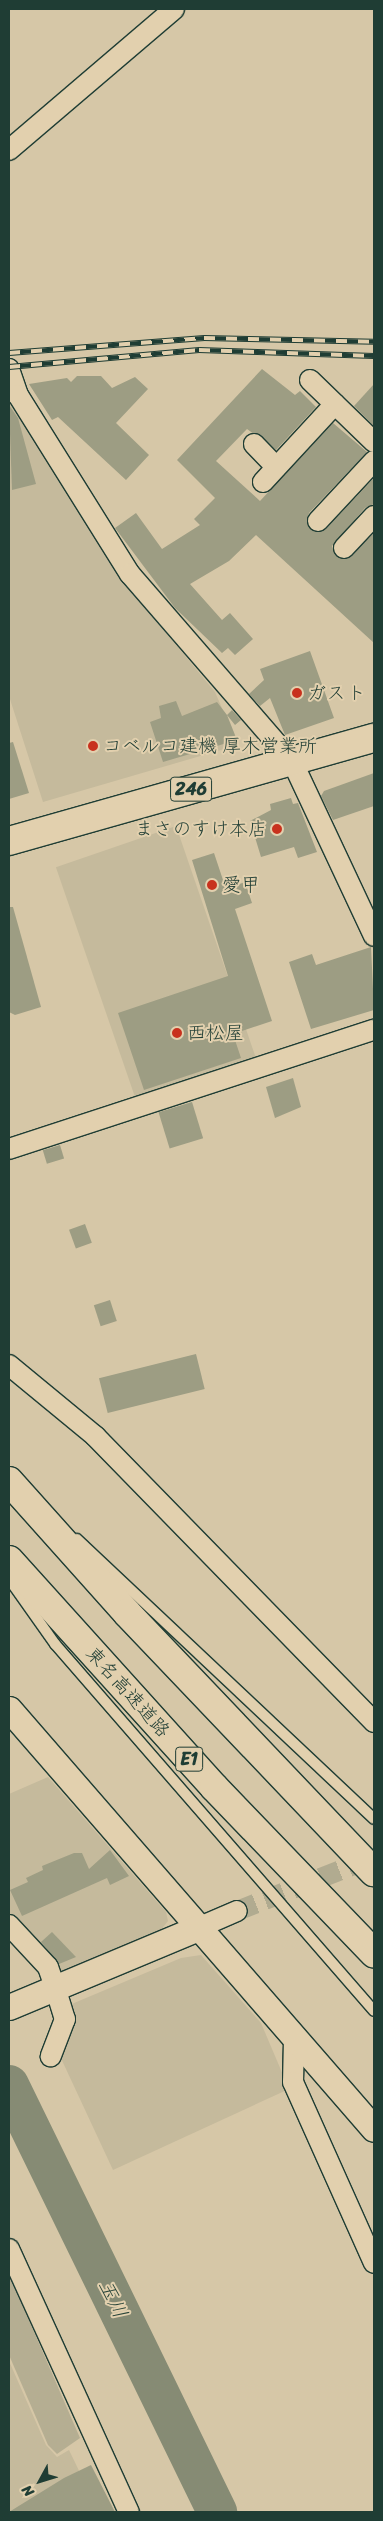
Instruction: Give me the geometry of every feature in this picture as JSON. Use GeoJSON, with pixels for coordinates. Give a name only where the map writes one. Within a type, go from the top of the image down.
{"type":"FeatureCollection","features":[{"type":"Feature","properties":{"kind":"highway","name":"246"},"geometry":{"type":"LineString","coordinates":[[9,841],[374,738]]}},
{"type":"Feature","properties":{"kind":"highway"},"geometry":{"type":"LineString","coordinates":[[9,1481],[127,1613],[374,1872]]}},
{"type":"Feature","properties":{"kind":"highway","name":"東名高速道路"},"geometry":{"type":"LineString","coordinates":[[9,1560],[214,1787],[374,1952]]}},
{"type":"Feature","properties":{"kind":"street"},"geometry":{"type":"LineString","coordinates":[[9,150],[174,9]]}},
{"type":"Feature","properties":{"kind":"street"},"geometry":{"type":"LineString","coordinates":[[9,369],[18,395],[130,574],[292,761],[374,936]]}},
{"type":"Feature","properties":{"kind":"street"},"geometry":{"type":"LineString","coordinates":[[310,380],[374,442]]}},
{"type":"Feature","properties":{"kind":"street"},"geometry":{"type":"LineString","coordinates":[[263,482],[335,404]]}},
{"type":"Feature","properties":{"kind":"street"},"geometry":{"type":"LineString","coordinates":[[254,444],[276,467]]}},
{"type":"Feature","properties":{"kind":"street"},"geometry":{"type":"LineString","coordinates":[[318,521],[374,461]]}},
{"type":"Feature","properties":{"kind":"street"},"geometry":{"type":"LineString","coordinates":[[344,548],[374,516]]}},
{"type":"Feature","properties":{"kind":"street"},"geometry":{"type":"LineString","coordinates":[[9,1148],[374,1030]]}},
{"type":"Feature","properties":{"kind":"street"},"geometry":{"type":"LineString","coordinates":[[9,1363],[95,1436],[374,1722]]}},
{"type":"Feature","properties":{"kind":"street"},"geometry":{"type":"LineString","coordinates":[[9,1709],[374,2129]]}},
{"type":"Feature","properties":{"kind":"street"},"geometry":{"type":"LineString","coordinates":[[9,2007],[237,1911]]}},
{"type":"Feature","properties":{"kind":"street"},"geometry":{"type":"LineString","coordinates":[[9,1925],[48,1967],[51,1989],[65,2019],[51,2056]]}},
{"type":"Feature","properties":{"kind":"street"},"geometry":{"type":"LineString","coordinates":[[294,2039],[293,2082],[374,2263]]}},
{"type":"Feature","properties":{"kind":"street"},"geometry":{"type":"LineString","coordinates":[[9,2249],[129,2512]]}},
{"type":"Feature","properties":{"kind":"lane"},"geometry":{"type":"LineString","coordinates":[[9,1475],[374,1818]]}},
{"type":"Feature","properties":{"kind":"lane"},"geometry":{"type":"LineString","coordinates":[[9,1579],[55,1644],[374,2011]]}},
{"type":"Feature","properties":{"kind":"shaded area"},"geometry":{"type":"Polygon","coordinates":[[[9,396],[119,576],[215,692],[238,745],[43,802],[9,696],[9,396]]]}},
{"type":"Feature","properties":{"kind":"shaded area"},"geometry":{"type":"Polygon","coordinates":[[[176,826],[257,1061],[137,1103],[56,867],[176,826]]]}},
{"type":"Feature","properties":{"kind":"shaded area"},"geometry":{"type":"Polygon","coordinates":[[[48,1777],[166,1912],[168,1921],[156,1936],[55,1974],[9,1915],[9,1794],[48,1777]]]}},
{"type":"Feature","properties":{"kind":"shaded area"},"geometry":{"type":"Polygon","coordinates":[[[201,1955],[261,2023],[289,2089],[113,2170],[59,2054],[67,2006],[181,1958],[201,1955]]]}},
{"type":"Feature","properties":{"kind":"shaded area"},"geometry":{"type":"Polygon","coordinates":[[[9,2274],[80,2438],[57,2454],[48,2445],[9,2355],[9,2274]]]}},
{"type":"Feature","properties":{"kind":"shaded area"},"geometry":{"type":"Polygon","coordinates":[[[9,2361],[46,2445],[57,2457],[69,2450],[99,2512],[9,2512],[9,2361]]]}},
{"type":"Feature","properties":{"kind":"building"},"geometry":{"type":"Polygon","coordinates":[[[262,369],[295,395],[300,391],[316,407],[276,450],[247,429],[216,461],[260,501],[333,423],[367,452],[309,513],[307,524],[315,532],[326,529],[374,478],[374,504],[365,508],[332,546],[336,556],[347,559],[374,533],[374,643],[256,535],[229,561],[190,584],[222,620],[230,613],[253,639],[235,655],[228,648],[222,653],[175,608],[115,528],[136,513],[162,549],[200,525],[194,519],[215,498],[177,460],[262,369]]]}},
{"type":"Feature","properties":{"kind":"building"},"geometry":{"type":"Polygon","coordinates":[[[77,376],[101,376],[112,388],[135,377],[148,389],[116,423],[149,455],[126,480],[58,417],[52,420],[29,384],[67,378],[71,382],[77,376]]]}},
{"type":"Feature","properties":{"kind":"building"},"geometry":{"type":"Polygon","coordinates":[[[374,384],[374,426],[354,406],[374,384]]]}},
{"type":"Feature","properties":{"kind":"building"},"geometry":{"type":"Polygon","coordinates":[[[9,405],[18,418],[36,484],[12,490],[9,405]]]}},
{"type":"Feature","properties":{"kind":"building","name":"ガスト"},"geometry":{"type":"Polygon","coordinates":[[[310,651],[334,718],[285,735],[270,698],[260,706],[249,694],[264,680],[260,669],[310,651]]]}},
{"type":"Feature","properties":{"kind":"building"},"geometry":{"type":"Polygon","coordinates":[[[176,701],[182,716],[217,702],[227,715],[237,740],[163,762],[150,722],[161,718],[159,706],[176,701]]]}},
{"type":"Feature","properties":{"kind":"building"},"geometry":{"type":"Polygon","coordinates":[[[232,710],[241,720],[235,725],[227,715],[232,710]]]}},
{"type":"Feature","properties":{"kind":"building"},"geometry":{"type":"Polygon","coordinates":[[[13,742],[29,793],[9,799],[9,743],[13,742]]]}},
{"type":"Feature","properties":{"kind":"building"},"geometry":{"type":"Polygon","coordinates":[[[374,773],[374,806],[333,820],[321,796],[324,791],[374,773]]]}},
{"type":"Feature","properties":{"kind":"building"},"geometry":{"type":"Polygon","coordinates":[[[291,798],[293,804],[298,803],[317,852],[298,858],[294,847],[261,857],[250,821],[271,810],[270,804],[291,798]]]}},
{"type":"Feature","properties":{"kind":"building"},"geometry":{"type":"Polygon","coordinates":[[[214,853],[226,889],[245,882],[252,903],[235,909],[272,1021],[233,1034],[241,1058],[144,1090],[118,1013],[228,976],[192,860],[214,853]]]}},
{"type":"Feature","properties":{"kind":"building"},"geometry":{"type":"Polygon","coordinates":[[[9,907],[13,907],[41,1007],[15,1015],[9,1012],[9,907]]]}},
{"type":"Feature","properties":{"kind":"building"},"geometry":{"type":"Polygon","coordinates":[[[371,947],[374,1010],[311,1029],[289,962],[312,954],[316,965],[371,947]]]}},
{"type":"Feature","properties":{"kind":"building"},"geometry":{"type":"Polygon","coordinates":[[[293,1078],[301,1107],[275,1118],[266,1087],[293,1078]]]}},
{"type":"Feature","properties":{"kind":"building"},"geometry":{"type":"Polygon","coordinates":[[[192,1102],[203,1138],[170,1149],[159,1112],[192,1102]]]}},
{"type":"Feature","properties":{"kind":"building"},"geometry":{"type":"Polygon","coordinates":[[[60,1145],[64,1158],[47,1164],[43,1150],[60,1145]]]}},
{"type":"Feature","properties":{"kind":"building"},"geometry":{"type":"Polygon","coordinates":[[[85,1224],[92,1243],[76,1249],[69,1230],[85,1224]]]}},
{"type":"Feature","properties":{"kind":"building"},"geometry":{"type":"Polygon","coordinates":[[[110,1300],[117,1321],[101,1326],[94,1305],[110,1300]]]}},
{"type":"Feature","properties":{"kind":"building"},"geometry":{"type":"Polygon","coordinates":[[[196,1354],[205,1389],[108,1413],[99,1378],[196,1354]]]}},
{"type":"Feature","properties":{"kind":"building"},"geometry":{"type":"Polygon","coordinates":[[[110,1850],[129,1876],[110,1885],[107,1878],[22,1916],[10,1890],[28,1882],[26,1878],[43,1870],[42,1866],[74,1853],[82,1853],[89,1869],[110,1850]]]}},
{"type":"Feature","properties":{"kind":"building"},"geometry":{"type":"Polygon","coordinates":[[[52,1932],[76,1957],[59,1964],[41,1942],[52,1932]]]}},
{"type":"Feature","properties":{"kind":"building"},"geometry":{"type":"Polygon","coordinates":[[[91,2465],[115,2512],[9,2512],[64,2478],[91,2465]]]}},
{"type":"Feature","properties":{"kind":"waterway","name":"玉川"},"geometry":{"type":"LineString","coordinates":[[9,2085],[217,2512]]}},
{"type":"Feature","properties":{"kind":"tunnel"},"geometry":{"type":"LineString","coordinates":[[237,1911],[374,1857]]}},
{"type":"Feature","properties":{"kind":"railway"},"geometry":{"type":"LineString","coordinates":[[9,353],[204,338],[374,342]]}},
{"type":"Feature","properties":{"kind":"railway"},"geometry":{"type":"LineString","coordinates":[[9,367],[199,350],[374,356]]}},
{"type":"Feature","properties":{"kind":"place","name":"ガスト"},"geometry":{"type":"Point","coordinates":[297,693]}},
{"type":"Feature","properties":{"kind":"place","name":"コベルコ建機 厚木営業所"},"geometry":{"type":"Point","coordinates":[93,746]}},
{"type":"Feature","properties":{"kind":"place","name":"まさのすけ本店"},"geometry":{"type":"Point","coordinates":[277,829]}},
{"type":"Feature","properties":{"kind":"place","name":"愛甲"},"geometry":{"type":"Point","coordinates":[212,885]}},
{"type":"Feature","properties":{"kind":"place","name":"西松屋"},"geometry":{"type":"Point","coordinates":[177,1033]}}]}
